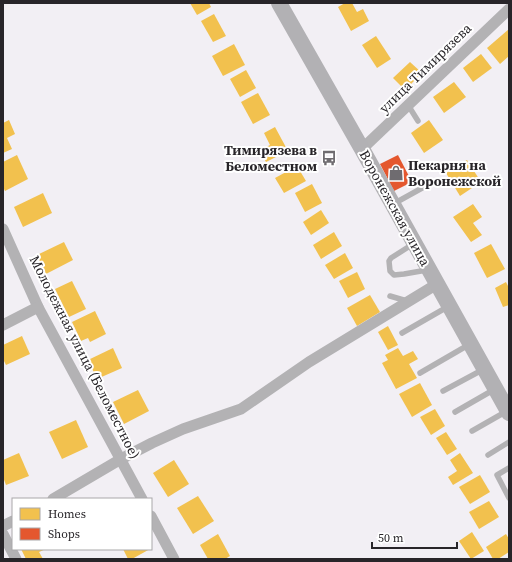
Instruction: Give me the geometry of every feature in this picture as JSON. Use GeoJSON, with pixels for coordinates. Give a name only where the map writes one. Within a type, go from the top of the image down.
{"type":"FeatureCollection","features":[{"type":"Feature","properties":{"kind":"street","name":"Воронежская улица"},"geometry":{"type":"LineString","coordinates":[[279,3],[393,204],[508,412]]}},
{"type":"Feature","properties":{"kind":"street","name":"улица Тимирязева"},"geometry":{"type":"LineString","coordinates":[[362,149],[509,9]]}},
{"type":"Feature","properties":{"kind":"street","name":"Молодежная улица (Беломестное)"},"geometry":{"type":"LineString","coordinates":[[3,229],[38,307],[141,498]]}},
{"type":"Feature","properties":{"kind":"street"},"geometry":{"type":"LineString","coordinates":[[55,498],[121,459],[184,429],[241,409],[309,362],[437,284]]}},
{"type":"Feature","properties":{"kind":"street"},"geometry":{"type":"LineString","coordinates":[[3,325],[38,307]]}},
{"type":"Feature","properties":{"kind":"street"},"geometry":{"type":"LineString","coordinates":[[152,518],[174,559]]}},
{"type":"Feature","properties":{"kind":"street"},"geometry":{"type":"LineString","coordinates":[[3,526],[12,522]]}},
{"type":"Feature","properties":{"kind":"street"},"geometry":{"type":"LineString","coordinates":[[3,534],[16,559]]}},
{"type":"Feature","properties":{"kind":"lane"},"geometry":{"type":"LineString","coordinates":[[408,105],[418,121]]}},
{"type":"Feature","properties":{"kind":"lane"},"geometry":{"type":"LineString","coordinates":[[393,204],[433,182]]}},
{"type":"Feature","properties":{"kind":"lane"},"geometry":{"type":"LineString","coordinates":[[414,243],[391,258],[389,261],[390,270],[394,274],[404,274],[429,269]]}},
{"type":"Feature","properties":{"kind":"lane"},"geometry":{"type":"LineString","coordinates":[[390,296],[410,301]]}},
{"type":"Feature","properties":{"kind":"lane"},"geometry":{"type":"LineString","coordinates":[[402,333],[449,306]]}},
{"type":"Feature","properties":{"kind":"lane"},"geometry":{"type":"LineString","coordinates":[[420,373],[471,344]]}},
{"type":"Feature","properties":{"kind":"lane"},"geometry":{"type":"LineString","coordinates":[[443,391],[484,369]]}},
{"type":"Feature","properties":{"kind":"lane"},"geometry":{"type":"LineString","coordinates":[[455,412],[495,388]]}},
{"type":"Feature","properties":{"kind":"lane"},"geometry":{"type":"LineString","coordinates":[[472,431],[508,412]]}},
{"type":"Feature","properties":{"kind":"lane"},"geometry":{"type":"LineString","coordinates":[[488,455],[509,442]]}},
{"type":"Feature","properties":{"kind":"lane"},"geometry":{"type":"LineString","coordinates":[[509,468],[497,475],[509,498]]}},
{"type":"Feature","properties":{"kind":"building: Homes"},"geometry":{"type":"Polygon","coordinates":[[[190,3],[209,3],[211,7],[197,15],[190,3]]]}},
{"type":"Feature","properties":{"kind":"building: Homes"},"geometry":{"type":"Polygon","coordinates":[[[345,3],[352,3],[357,12],[363,9],[369,21],[351,31],[338,7],[345,3]]]}},
{"type":"Feature","properties":{"kind":"building: Homes"},"geometry":{"type":"Polygon","coordinates":[[[214,14],[226,36],[213,42],[201,21],[214,14]]]}},
{"type":"Feature","properties":{"kind":"building: Homes"},"geometry":{"type":"Polygon","coordinates":[[[509,29],[509,56],[500,64],[487,48],[509,29]]]}},
{"type":"Feature","properties":{"kind":"building: Homes"},"geometry":{"type":"Polygon","coordinates":[[[376,36],[391,59],[377,68],[362,45],[376,36]]]}},
{"type":"Feature","properties":{"kind":"building: Homes"},"geometry":{"type":"Polygon","coordinates":[[[234,44],[245,65],[223,76],[212,56],[234,44]]]}},
{"type":"Feature","properties":{"kind":"building: Homes"},"geometry":{"type":"Polygon","coordinates":[[[481,54],[492,68],[473,82],[463,68],[481,54]]]}},
{"type":"Feature","properties":{"kind":"building: Homes"},"geometry":{"type":"Polygon","coordinates":[[[410,62],[422,73],[405,90],[393,78],[410,62]]]}},
{"type":"Feature","properties":{"kind":"building: Homes"},"geometry":{"type":"Polygon","coordinates":[[[246,70],[256,88],[240,97],[230,79],[246,70]]]}},
{"type":"Feature","properties":{"kind":"building: Homes"},"geometry":{"type":"Polygon","coordinates":[[[454,82],[466,97],[444,113],[433,97],[454,82]]]}},
{"type":"Feature","properties":{"kind":"building: Homes"},"geometry":{"type":"Polygon","coordinates":[[[258,93],[270,115],[253,124],[241,102],[258,93]]]}},
{"type":"Feature","properties":{"kind":"building: Homes"},"geometry":{"type":"Polygon","coordinates":[[[9,120],[15,134],[7,138],[12,149],[3,153],[3,123],[9,120]]]}},
{"type":"Feature","properties":{"kind":"building: Homes"},"geometry":{"type":"Polygon","coordinates":[[[429,120],[443,140],[424,153],[411,133],[429,120]]]}},
{"type":"Feature","properties":{"kind":"building: Homes"},"geometry":{"type":"Polygon","coordinates":[[[275,127],[288,151],[266,162],[260,150],[270,145],[264,133],[275,127]]]}},
{"type":"Feature","properties":{"kind":"building: Homes"},"geometry":{"type":"Polygon","coordinates":[[[17,155],[28,179],[5,191],[3,187],[3,162],[17,155]]]}},
{"type":"Feature","properties":{"kind":"building: Homes"},"geometry":{"type":"Polygon","coordinates":[[[467,160],[481,182],[460,196],[446,173],[467,160]]]}},
{"type":"Feature","properties":{"kind":"building: Homes"},"geometry":{"type":"Polygon","coordinates":[[[297,166],[306,181],[284,193],[275,178],[297,166]]]}},
{"type":"Feature","properties":{"kind":"building: Homes"},"geometry":{"type":"Polygon","coordinates":[[[312,184],[322,203],[305,212],[295,193],[312,184]]]}},
{"type":"Feature","properties":{"kind":"building: Homes"},"geometry":{"type":"Polygon","coordinates":[[[43,193],[52,213],[23,227],[14,207],[43,193]]]}},
{"type":"Feature","properties":{"kind":"building: Homes"},"geometry":{"type":"Polygon","coordinates":[[[473,204],[482,217],[473,223],[482,235],[471,242],[453,217],[473,204]]]}},
{"type":"Feature","properties":{"kind":"building: Homes"},"geometry":{"type":"Polygon","coordinates":[[[321,210],[329,223],[311,235],[303,222],[321,210]]]}},
{"type":"Feature","properties":{"kind":"building: Homes"},"geometry":{"type":"Polygon","coordinates":[[[334,232],[342,246],[321,259],[313,245],[334,232]]]}},
{"type":"Feature","properties":{"kind":"building: Homes"},"geometry":{"type":"Polygon","coordinates":[[[64,242],[73,260],[46,274],[37,255],[64,242]]]}},
{"type":"Feature","properties":{"kind":"building: Homes"},"geometry":{"type":"Polygon","coordinates":[[[491,244],[505,269],[487,278],[474,253],[491,244]]]}},
{"type":"Feature","properties":{"kind":"building: Homes"},"geometry":{"type":"Polygon","coordinates":[[[345,253],[353,268],[334,279],[325,265],[345,253]]]}},
{"type":"Feature","properties":{"kind":"building: Homes"},"geometry":{"type":"Polygon","coordinates":[[[357,272],[365,289],[348,298],[339,281],[357,272]]]}},
{"type":"Feature","properties":{"kind":"building: Homes"},"geometry":{"type":"Polygon","coordinates":[[[72,281],[86,309],[69,317],[55,289],[72,281]]]}},
{"type":"Feature","properties":{"kind":"building: Homes"},"geometry":{"type":"Polygon","coordinates":[[[506,282],[509,288],[509,305],[503,307],[495,288],[506,282]]]}},
{"type":"Feature","properties":{"kind":"building: Homes"},"geometry":{"type":"Polygon","coordinates":[[[370,295],[380,312],[357,326],[347,308],[370,295]]]}},
{"type":"Feature","properties":{"kind":"building: Homes"},"geometry":{"type":"Polygon","coordinates":[[[95,311],[106,334],[90,342],[88,338],[81,341],[72,322],[95,311]]]}},
{"type":"Feature","properties":{"kind":"building: Homes"},"geometry":{"type":"Polygon","coordinates":[[[388,326],[398,345],[388,350],[378,332],[388,326]]]}},
{"type":"Feature","properties":{"kind":"building: Homes"},"geometry":{"type":"Polygon","coordinates":[[[22,336],[30,354],[6,365],[3,359],[3,345],[22,336]]]}},
{"type":"Feature","properties":{"kind":"building: Homes"},"geometry":{"type":"Polygon","coordinates":[[[113,348],[122,368],[97,379],[88,360],[113,348]]]}},
{"type":"Feature","properties":{"kind":"building: Homes"},"geometry":{"type":"Polygon","coordinates":[[[398,348],[403,356],[413,351],[418,359],[409,364],[417,378],[396,389],[382,363],[388,360],[385,355],[398,348]]]}},
{"type":"Feature","properties":{"kind":"building: Homes"},"geometry":{"type":"Polygon","coordinates":[[[420,383],[432,405],[412,417],[399,394],[420,383]]]}},
{"type":"Feature","properties":{"kind":"building: Homes"},"geometry":{"type":"Polygon","coordinates":[[[138,390],[149,411],[124,424],[113,402],[138,390]]]}},
{"type":"Feature","properties":{"kind":"building: Homes"},"geometry":{"type":"Polygon","coordinates":[[[435,409],[445,426],[431,435],[420,417],[435,409]]]}},
{"type":"Feature","properties":{"kind":"building: Homes"},"geometry":{"type":"Polygon","coordinates":[[[76,420],[88,447],[62,459],[49,432],[76,420]]]}},
{"type":"Feature","properties":{"kind":"building: Homes"},"geometry":{"type":"Polygon","coordinates":[[[446,432],[457,449],[447,455],[436,438],[446,432]]]}},
{"type":"Feature","properties":{"kind":"building: Homes"},"geometry":{"type":"Polygon","coordinates":[[[19,453],[29,476],[6,485],[3,477],[3,460],[19,453]]]}},
{"type":"Feature","properties":{"kind":"building: Homes"},"geometry":{"type":"Polygon","coordinates":[[[460,453],[473,473],[453,485],[448,477],[457,471],[450,460],[460,453]]]}},
{"type":"Feature","properties":{"kind":"building: Homes"},"geometry":{"type":"Polygon","coordinates":[[[174,460],[189,484],[168,497],[153,473],[174,460]]]}},
{"type":"Feature","properties":{"kind":"building: Homes"},"geometry":{"type":"Polygon","coordinates":[[[480,475],[490,492],[470,504],[459,487],[480,475]]]}},
{"type":"Feature","properties":{"kind":"building: Homes"},"geometry":{"type":"Polygon","coordinates":[[[198,496],[214,521],[193,534],[177,508],[198,496]]]}},
{"type":"Feature","properties":{"kind":"building: Homes"},"geometry":{"type":"Polygon","coordinates":[[[489,501],[499,517],[479,529],[469,512],[489,501]]]}},
{"type":"Feature","properties":{"kind":"building: Homes"},"geometry":{"type":"Polygon","coordinates":[[[472,532],[484,551],[471,559],[459,541],[472,532]]]}},
{"type":"Feature","properties":{"kind":"building: Homes"},"geometry":{"type":"Polygon","coordinates":[[[218,534],[230,556],[225,559],[208,559],[200,545],[218,534]]]}},
{"type":"Feature","properties":{"kind":"building: Homes"},"geometry":{"type":"Polygon","coordinates":[[[506,534],[509,539],[509,552],[498,559],[493,559],[486,547],[506,534]]]}},
{"type":"Feature","properties":{"kind":"building: Homes"},"geometry":{"type":"Polygon","coordinates":[[[22,550],[44,550],[39,552],[43,559],[26,559],[22,550]]]}},
{"type":"Feature","properties":{"kind":"building: Homes"},"geometry":{"type":"Polygon","coordinates":[[[124,550],[148,550],[132,559],[128,559],[124,550]]]}},
{"type":"Feature","properties":{"kind":"building: Shops","name":"Пекарня на Воронежской"},"geometry":{"type":"Polygon","coordinates":[[[398,155],[412,182],[394,191],[380,164],[398,155]]]}},
{"type":"Feature","properties":{"kind":"place","name":"Тимирязева в Беломестном"},"geometry":{"type":"Point","coordinates":[329,158]}},
{"type":"Feature","properties":{"kind":"place","name":"Пекарня на Воронежской"},"geometry":{"type":"Point","coordinates":[396,173]}}]}
